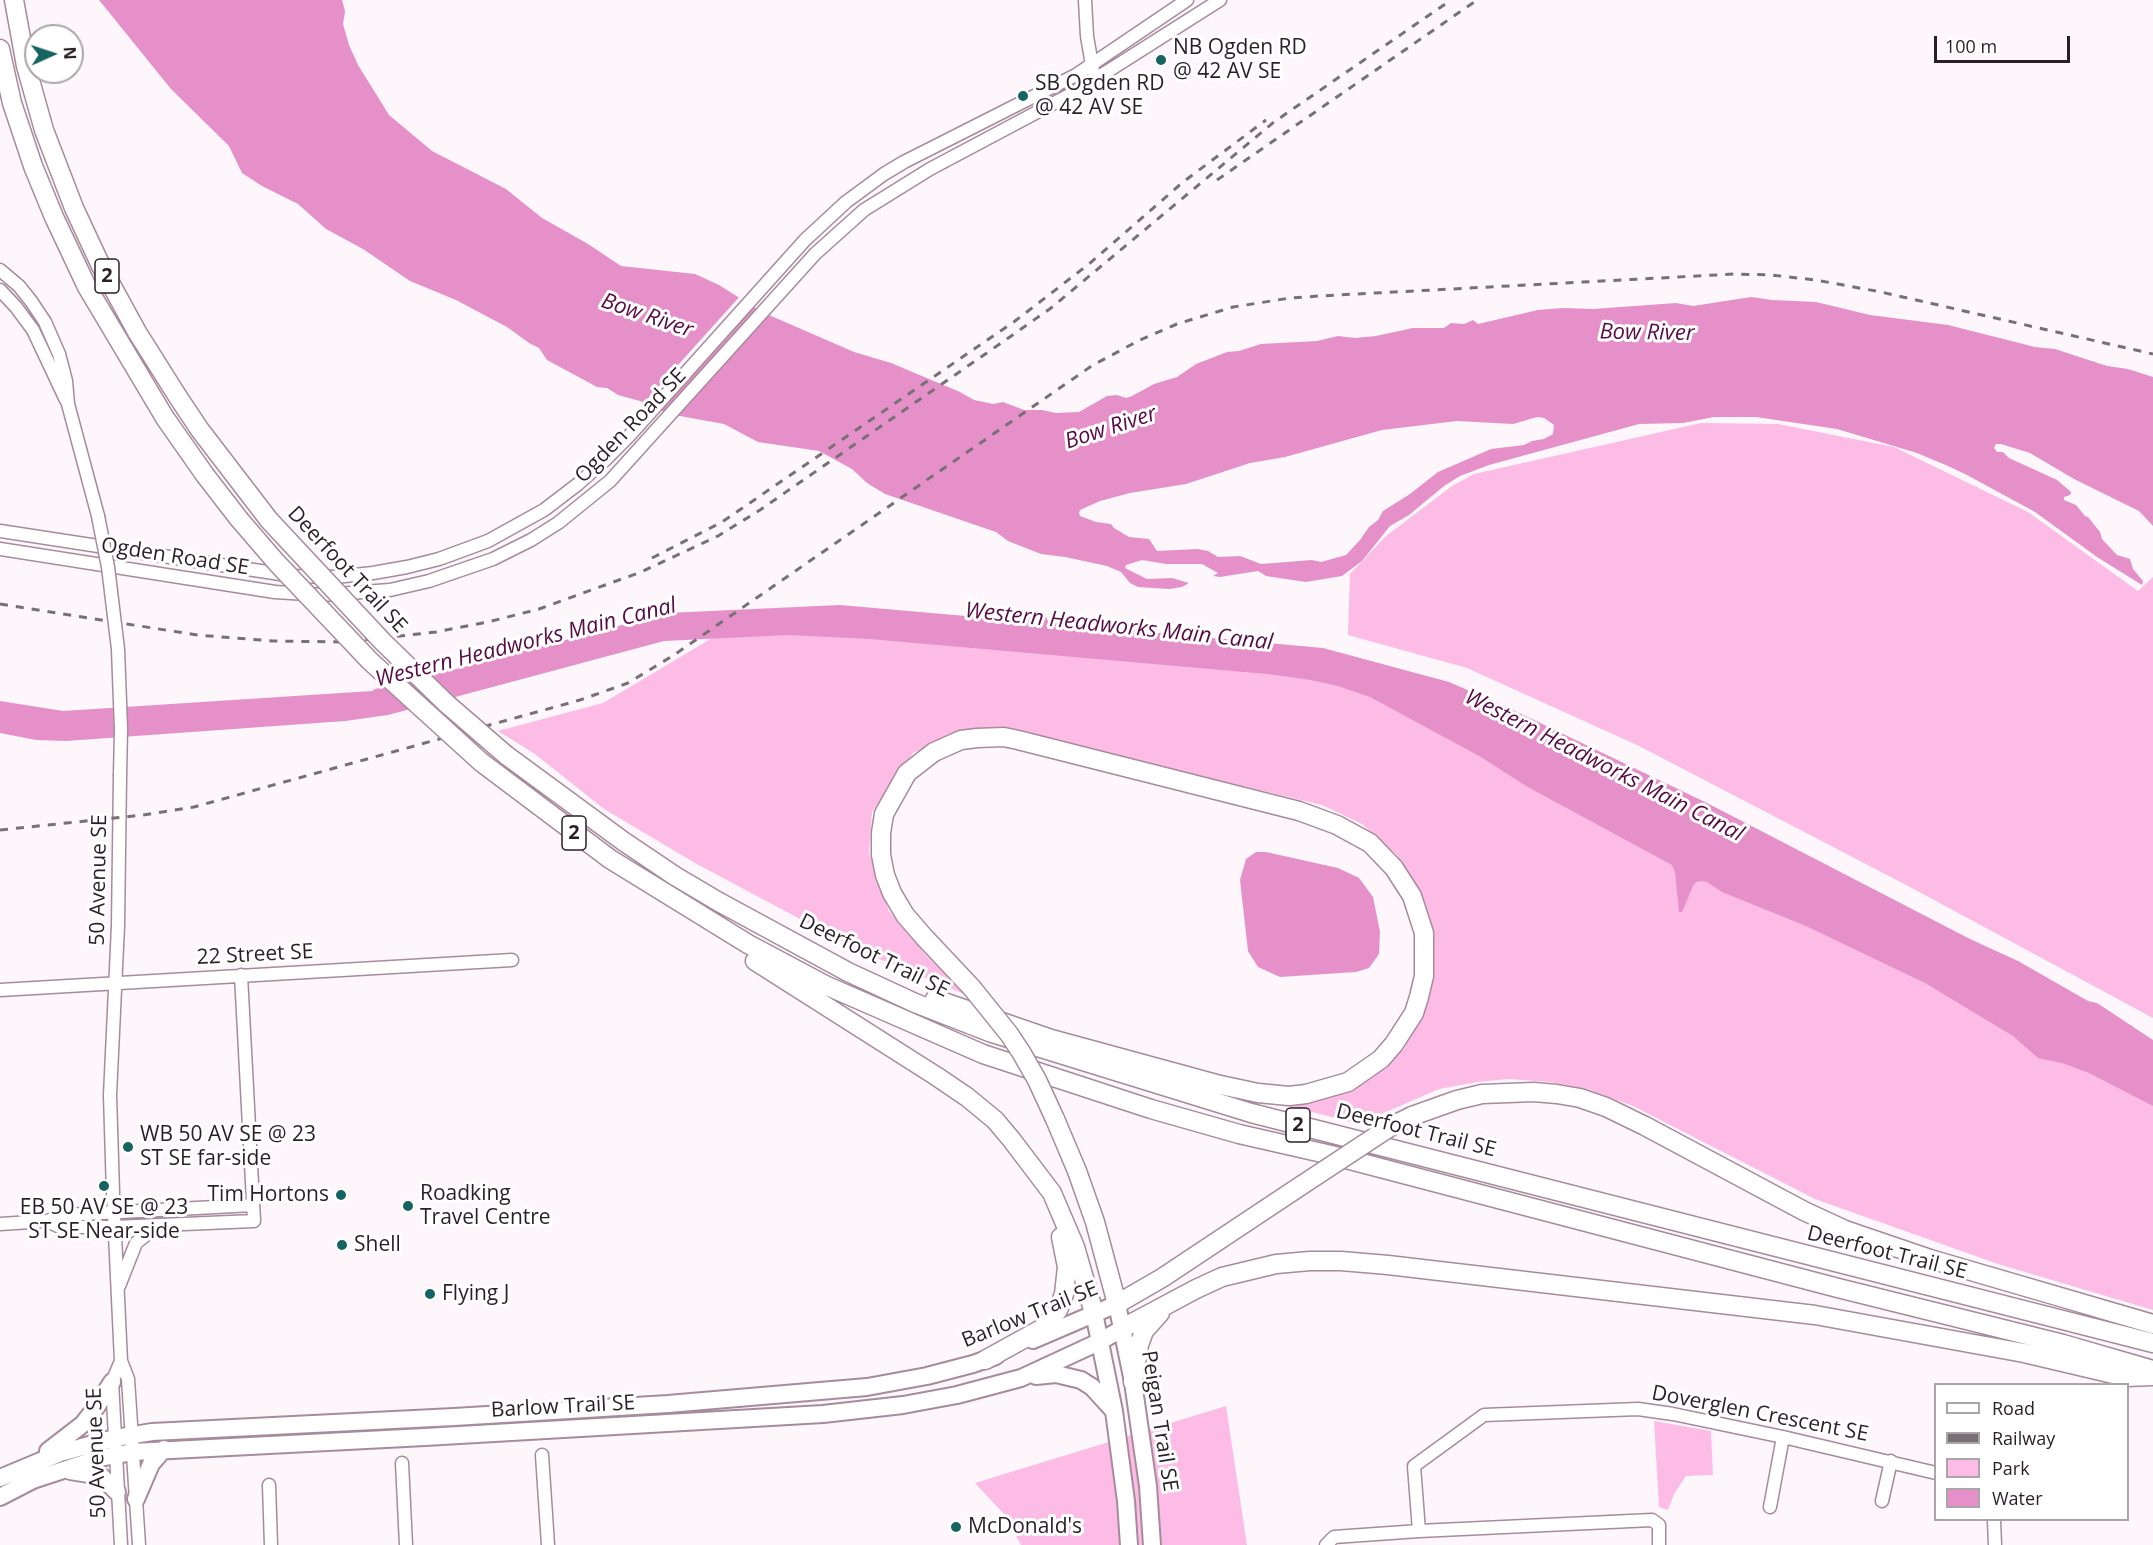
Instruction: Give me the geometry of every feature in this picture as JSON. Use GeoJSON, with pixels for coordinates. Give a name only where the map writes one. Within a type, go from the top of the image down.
{"type":"FeatureCollection","features":[{"type":"Feature","properties":{"kind":"highway","name":"Deerfoot Trail SE"},"geometry":{"type":"LineString","coordinates":[[14,0],[26,66],[44,130],[74,208],[96,256],[137,332],[200,430],[268,520],[383,642],[447,704],[506,755],[592,819],[675,876],[848,972],[915,1003],[992,1033],[1214,1103],[2153,1343]]}},
{"type":"Feature","properties":{"kind":"highway","name":"Deerfoot Trail SE"},"geometry":{"type":"LineString","coordinates":[[0,49],[22,137],[54,217],[83,279],[165,418],[239,519],[276,562],[362,653],[480,762],[610,859],[692,912],[775,960],[878,1009],[983,1054],[1151,1109],[1239,1134],[1331,1155],[1838,1288],[2063,1344],[2153,1370]]}},
{"type":"Feature","properties":{"kind":"highway"},"geometry":{"type":"LineString","coordinates":[[848,972],[945,1002],[1050,1040],[1216,1084],[1258,1093],[1289,1096],[1318,1092],[1348,1082],[1381,1059],[1394,1044],[1414,1013],[1424,976],[1424,933],[1412,896],[1394,868],[1370,843],[1337,825],[1299,811],[1004,737],[961,740],[941,748],[907,773],[884,814],[881,855],[892,893],[905,915],[972,988],[1009,1034],[1037,1080],[1077,1171],[1095,1222],[1117,1304],[1162,1278],[1390,1127],[1412,1116],[1457,1100],[1482,1094],[1534,1092],[1580,1098],[1606,1107],[1804,1211],[1845,1230],[1930,1259],[2153,1324]]}},
{"type":"Feature","properties":{"kind":"highway"},"geometry":{"type":"LineString","coordinates":[[692,912],[730,946],[967,1097],[994,1120],[1052,1193],[1082,1268],[1094,1313]]}},
{"type":"Feature","properties":{"kind":"highway"},"geometry":{"type":"LineString","coordinates":[[985,1360],[1045,1327],[1058,1310],[1064,1294],[1065,1253],[1058,1227],[1037,1176]]}},
{"type":"Feature","properties":{"kind":"highway"},"geometry":{"type":"LineString","coordinates":[[1122,1329],[1222,1277],[1276,1264],[1341,1261],[1815,1315],[2024,1353],[2126,1377],[2153,1376]]}},
{"type":"Feature","properties":{"kind":"highway"},"geometry":{"type":"LineString","coordinates":[[1133,1382],[1139,1345],[1144,1331],[1167,1304]]}},
{"type":"Feature","properties":{"kind":"main road","name":"Barlow Trail SE"},"geometry":{"type":"LineString","coordinates":[[0,1497],[33,1480],[63,1471],[115,1446],[132,1434],[309,1423],[465,1417],[867,1387],[927,1376],[985,1360],[1117,1304]]}},
{"type":"Feature","properties":{"kind":"main road","name":"Peigan Trail SE"},"geometry":{"type":"LineString","coordinates":[[1117,1304],[1133,1382],[1148,1486],[1152,1545]]}},
{"type":"Feature","properties":{"kind":"main road","name":"Peigan Trail SE"},"geometry":{"type":"LineString","coordinates":[[1094,1313],[1114,1411],[1126,1501],[1129,1545]]}},
{"type":"Feature","properties":{"kind":"main road","name":"Barlow Trail SE"},"geometry":{"type":"LineString","coordinates":[[0,1478],[60,1452],[115,1446],[133,1452],[823,1414],[935,1399],[1021,1378],[1122,1329]]}},
{"type":"Feature","properties":{"kind":"main road"},"geometry":{"type":"LineString","coordinates":[[1021,1378],[1056,1374],[1081,1380],[1092,1387],[1114,1411]]}},
{"type":"Feature","properties":{"kind":"main road"},"geometry":{"type":"LineString","coordinates":[[32,1463],[83,1424],[112,1382]]}},
{"type":"Feature","properties":{"kind":"main road"},"geometry":{"type":"LineString","coordinates":[[136,1499],[151,1464],[164,1449]]}},
{"type":"Feature","properties":{"kind":"main road"},"geometry":{"type":"LineString","coordinates":[[63,1471],[101,1476],[117,1492]]}},
{"type":"Feature","properties":{"kind":"main road"},"geometry":{"type":"LineString","coordinates":[[1126,1501],[1134,1516],[1138,1545]]}},
{"type":"Feature","properties":{"kind":"street"},"geometry":{"type":"LineString","coordinates":[[1085,0],[1087,36],[1094,81]]}},
{"type":"Feature","properties":{"kind":"street","name":"Ogden Road SE"},"geometry":{"type":"LineString","coordinates":[[0,531],[293,576],[335,577],[373,573],[439,559],[488,541],[544,510],[578,484],[623,442],[805,240],[846,202],[904,162],[1076,75],[1187,0]]}},
{"type":"Feature","properties":{"kind":"street","name":"Ogden Road SE"},"geometry":{"type":"LineString","coordinates":[[0,549],[275,592],[323,595],[390,590],[454,574],[493,559],[558,523],[610,481],[815,254],[864,210],[930,169],[1094,81],[1221,0]]}},
{"type":"Feature","properties":{"kind":"street","name":"50 Avenue SE"},"geometry":{"type":"LineString","coordinates":[[0,270],[19,286],[45,322],[59,354],[69,404],[99,516],[118,649],[121,729],[117,984],[110,1095],[117,1290],[122,1361],[128,1379],[138,1545]]}},
{"type":"Feature","properties":{"kind":"street","name":"50 Avenue SE"},"geometry":{"type":"LineString","coordinates":[[0,290],[33,330],[69,404]]}},
{"type":"Feature","properties":{"kind":"street","name":"22 Street SE"},"geometry":{"type":"LineString","coordinates":[[0,990],[512,960]]}},
{"type":"Feature","properties":{"kind":"street"},"geometry":{"type":"LineString","coordinates":[[46,1221],[60,1227],[114,1227],[254,1221],[242,975]]}},
{"type":"Feature","properties":{"kind":"street"},"geometry":{"type":"LineString","coordinates":[[0,1224],[46,1221],[64,1215],[253,1205]]}},
{"type":"Feature","properties":{"kind":"street"},"geometry":{"type":"LineString","coordinates":[[117,1290],[136,1243],[158,1226]]}},
{"type":"Feature","properties":{"kind":"street","name":"50 Avenue SE"},"geometry":{"type":"LineString","coordinates":[[121,1545],[112,1382],[122,1361]]}},
{"type":"Feature","properties":{"kind":"street","name":"Doverglen Crescent SE"},"geometry":{"type":"LineString","coordinates":[[1419,1531],[1414,1466],[1484,1414],[1638,1410],[1672,1414],[1891,1461],[1934,1473]]}},
{"type":"Feature","properties":{"kind":"street"},"geometry":{"type":"LineString","coordinates":[[1770,1507],[1783,1437]]}},
{"type":"Feature","properties":{"kind":"street"},"geometry":{"type":"LineString","coordinates":[[542,1455],[548,1545]]}},
{"type":"Feature","properties":{"kind":"street"},"geometry":{"type":"LineString","coordinates":[[1882,1501],[1891,1461]]}},
{"type":"Feature","properties":{"kind":"street"},"geometry":{"type":"LineString","coordinates":[[402,1463],[406,1545]]}},
{"type":"Feature","properties":{"kind":"street"},"geometry":{"type":"LineString","coordinates":[[269,1485],[272,1545]]}},
{"type":"Feature","properties":{"kind":"street"},"geometry":{"type":"LineString","coordinates":[[1326,1545],[1334,1537],[1652,1520],[1659,1525],[1659,1545]]}},
{"type":"Feature","properties":{"kind":"street"},"geometry":{"type":"LineString","coordinates":[[1994,1521],[1995,1545]]}},
{"type":"Feature","properties":{"kind":"green space"},"geometry":{"type":"Polygon","coordinates":[[[1701,423],[1778,424],[1894,447],[2028,512],[2138,591],[2153,577],[2153,1018],[1910,887],[1639,746],[1467,668],[1348,635],[1350,574],[1386,536],[1452,486],[1474,474],[1701,423]]]}},
{"type":"Feature","properties":{"kind":"green space"},"geometry":{"type":"Polygon","coordinates":[[[729,628],[856,629],[1344,679],[1770,901],[2086,1068],[2153,1106],[2153,1310],[1998,1264],[1815,1199],[1633,1106],[1587,1089],[1550,1082],[1509,1079],[1477,1082],[1439,1089],[1377,1116],[1367,1126],[1288,1106],[1316,1102],[1345,1090],[1377,1072],[1404,1049],[1425,1004],[1434,956],[1423,902],[1397,855],[1362,824],[1322,805],[996,727],[952,734],[913,753],[872,812],[869,853],[889,911],[924,953],[964,994],[860,951],[695,863],[604,809],[535,754],[498,731],[603,703],[729,628]]]}},
{"type":"Feature","properties":{"kind":"green space"},"geometry":{"type":"Polygon","coordinates":[[[1226,1406],[1247,1545],[1021,1545],[1004,1514],[975,1483],[1226,1406]]]}},
{"type":"Feature","properties":{"kind":"green space"},"geometry":{"type":"Polygon","coordinates":[[[1654,1421],[1711,1431],[1713,1475],[1686,1476],[1674,1494],[1668,1510],[1659,1507],[1654,1421]]]}},
{"type":"Feature","properties":{"kind":"water","name":"Bow River"},"geometry":{"type":"Polygon","coordinates":[[[99,0],[342,0],[345,11],[343,24],[349,45],[358,65],[389,115],[432,151],[506,189],[542,218],[621,266],[695,274],[719,285],[762,312],[854,352],[891,363],[974,400],[993,404],[1003,402],[1024,410],[1056,413],[1079,412],[1107,396],[1117,395],[1126,398],[1132,396],[1154,384],[1177,377],[1196,364],[1227,352],[1261,344],[1317,341],[1338,336],[1355,338],[1376,336],[1413,328],[1444,328],[1451,323],[1464,324],[1473,320],[1478,324],[1538,310],[1563,308],[1593,309],[1676,303],[1693,306],[1751,297],[1816,302],[1870,315],[1948,325],[2035,347],[2055,349],[2107,366],[2128,369],[2153,377],[2153,526],[2139,511],[2074,479],[2030,453],[2001,444],[1996,444],[1994,448],[1997,452],[2003,452],[2009,458],[2057,480],[2071,492],[2070,495],[2064,497],[2064,500],[2076,505],[2088,517],[2100,532],[2102,539],[2117,555],[2130,559],[2133,569],[2143,581],[2142,585],[2097,557],[2035,512],[1967,475],[1917,453],[1837,429],[1756,417],[1714,417],[1683,423],[1639,424],[1489,465],[1460,476],[1409,515],[1390,526],[1362,561],[1342,576],[1306,582],[1266,576],[1258,571],[1220,577],[1213,576],[1218,573],[1202,564],[1166,564],[1142,560],[1126,565],[1125,568],[1147,579],[1172,578],[1189,583],[1182,587],[1169,589],[1138,587],[1130,583],[1121,572],[1107,566],[1041,554],[1008,541],[996,532],[885,494],[867,483],[852,469],[819,451],[758,442],[724,424],[669,414],[640,401],[618,395],[607,388],[597,387],[547,360],[539,348],[507,327],[456,300],[410,281],[363,249],[326,229],[298,204],[242,173],[229,146],[171,89],[99,0]],[[1537,417],[1513,424],[1457,421],[1382,430],[1285,457],[1250,463],[1186,484],[1130,493],[1100,501],[1080,510],[1079,513],[1080,516],[1096,522],[1111,524],[1129,537],[1149,539],[1157,551],[1197,549],[1208,551],[1218,557],[1240,556],[1261,564],[1312,560],[1321,562],[1346,555],[1369,527],[1378,520],[1383,511],[1438,472],[1491,449],[1524,445],[1553,434],[1554,425],[1544,418],[1537,417]]]}},
{"type":"Feature","properties":{"kind":"water","name":"Western Headworks Main Canal"},"geometry":{"type":"Polygon","coordinates":[[[840,605],[1011,620],[1018,618],[1022,613],[1037,612],[1045,615],[1048,621],[1061,624],[1094,628],[1098,624],[1158,633],[1323,648],[1449,682],[1511,709],[1707,803],[1970,939],[2018,961],[2088,1001],[2097,1003],[2153,1040],[2153,1106],[2089,1073],[2062,1063],[2038,1058],[2013,1036],[1925,983],[1806,926],[1722,892],[1707,882],[1696,882],[1682,912],[1679,912],[1675,872],[1672,865],[1526,786],[1481,757],[1370,697],[1311,680],[1267,674],[870,639],[788,635],[664,641],[388,715],[345,721],[66,741],[36,740],[0,733],[0,701],[63,711],[372,691],[667,613],[840,605]]]}},
{"type":"Feature","properties":{"kind":"water"},"geometry":{"type":"Polygon","coordinates":[[[1256,852],[1266,852],[1338,868],[1359,878],[1373,897],[1380,932],[1379,954],[1369,968],[1356,972],[1280,977],[1258,967],[1248,951],[1240,880],[1246,859],[1256,852]]]}},
{"type":"Feature","properties":{"kind":"pier"},"geometry":{"type":"Polygon","coordinates":[[[741,295],[755,304],[687,381],[658,413],[642,405],[741,295]]]}},
{"type":"Feature","properties":{"kind":"railway"},"geometry":{"type":"LineString","coordinates":[[0,604],[197,635],[273,641],[346,642],[436,632],[488,622],[539,609],[641,572],[718,536],[760,510],[1051,308],[1274,122],[1451,0]]}},
{"type":"Feature","properties":{"kind":"railway"},"geometry":{"type":"LineString","coordinates":[[1217,180],[1477,0]]}},
{"type":"Feature","properties":{"kind":"railway"},"geometry":{"type":"LineString","coordinates":[[652,558],[722,522],[1015,321],[1089,264],[1183,182],[1266,120]]}},
{"type":"Feature","properties":{"kind":"railway"},"geometry":{"type":"LineString","coordinates":[[0,830],[143,815],[194,807],[580,700],[628,683],[674,655],[1093,365],[1140,340],[1177,324],[1233,307],[1319,296],[1735,274],[1771,275],[1816,280],[1881,292],[2153,354]]}},
{"type":"Feature","properties":{"kind":"place","name":"NB Ogden RD @ 42 AV SE"},"geometry":{"type":"Point","coordinates":[1161,60]}},
{"type":"Feature","properties":{"kind":"place","name":"SB Ogden RD @ 42 AV SE"},"geometry":{"type":"Point","coordinates":[1023,96]}},
{"type":"Feature","properties":{"kind":"place","name":"WB 50 AV SE @ 23 ST SE far-side"},"geometry":{"type":"Point","coordinates":[128,1147]}},
{"type":"Feature","properties":{"kind":"place","name":"EB 50 AV SE @ 23 ST SE Near-side"},"geometry":{"type":"Point","coordinates":[104,1186]}},
{"type":"Feature","properties":{"kind":"place","name":"Tim Hortons"},"geometry":{"type":"Point","coordinates":[341,1195]}},
{"type":"Feature","properties":{"kind":"place","name":"Roadking Travel Centre"},"geometry":{"type":"Point","coordinates":[408,1206]}},
{"type":"Feature","properties":{"kind":"place","name":"Shell"},"geometry":{"type":"Point","coordinates":[342,1245]}},
{"type":"Feature","properties":{"kind":"place","name":"Flying J"},"geometry":{"type":"Point","coordinates":[430,1294]}},
{"type":"Feature","properties":{"kind":"place","name":"McDonald's"},"geometry":{"type":"Point","coordinates":[956,1527]}}]}
